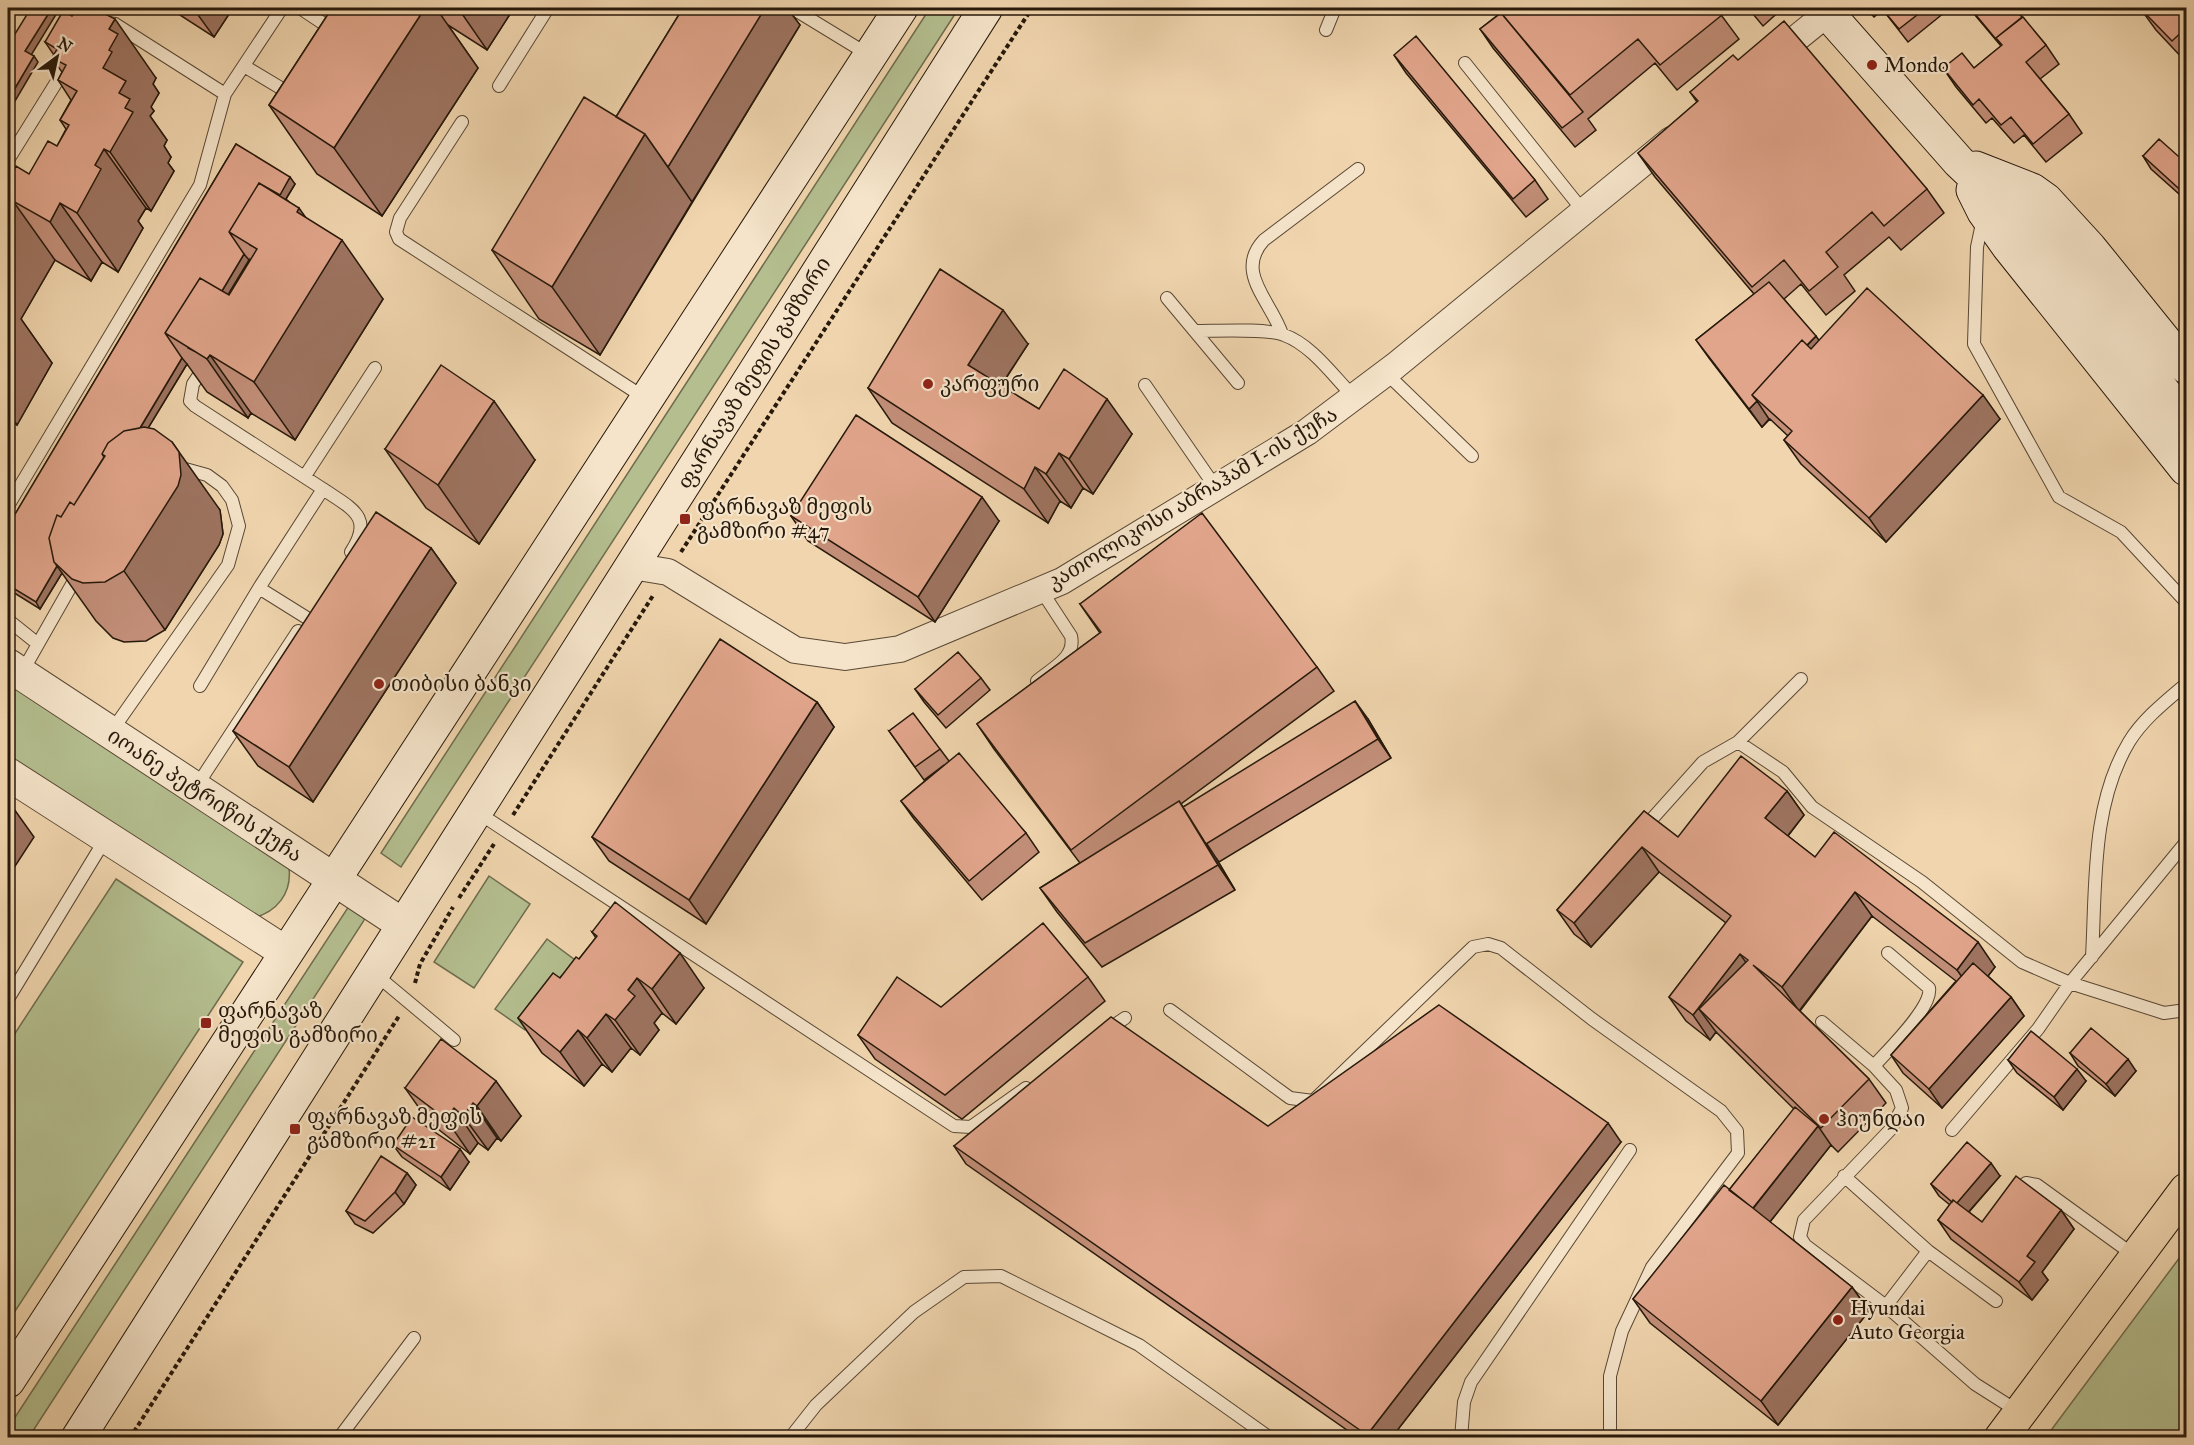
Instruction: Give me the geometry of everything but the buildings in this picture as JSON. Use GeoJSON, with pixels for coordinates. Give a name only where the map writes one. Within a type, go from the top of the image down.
{"type":"FeatureCollection","features":[{"type":"Feature","properties":{"kind":"highway"},"geometry":{"type":"LineString","coordinates":[[2011,1425],[2187,1190]]}},
{"type":"Feature","properties":{"kind":"main road","name":"ფარნავაზ მეფის გამზირი"},"geometry":{"type":"LineString","coordinates":[[78,1437],[986,8]]}},
{"type":"Feature","properties":{"kind":"main road"},"geometry":{"type":"LineString","coordinates":[[1828,9],[1959,162],[2048,246],[2187,420]]}},
{"type":"Feature","properties":{"kind":"main road"},"geometry":{"type":"LineString","coordinates":[[8,1381],[870,56],[894,13]]}},
{"type":"Feature","properties":{"kind":"main road"},"geometry":{"type":"LineString","coordinates":[[1959,162],[1984,212],[2008,246],[2187,468]]}},
{"type":"Feature","properties":{"kind":"main road"},"geometry":{"type":"LineString","coordinates":[[1959,162],[2032,190],[2046,200],[2091,248],[2187,367]]}},
{"type":"Feature","properties":{"kind":"street"},"geometry":{"type":"LineString","coordinates":[[1756,72],[1828,9]]}},
{"type":"Feature","properties":{"kind":"street","name":"კათოლიკოსი აბრაჰამ I-ის ქუჩა"},"geometry":{"type":"LineString","coordinates":[[632,566],[668,572],[795,650],[845,657],[900,649],[1062,581],[1307,432],[1386,373],[1692,123]]}},
{"type":"Feature","properties":{"kind":"street","name":"იოანე პეტრიწის ქუჩა"},"geometry":{"type":"LineString","coordinates":[[14,670],[402,924]]}},
{"type":"Feature","properties":{"kind":"street"},"geometry":{"type":"LineString","coordinates":[[8,774],[285,952]]}},
{"type":"Feature","properties":{"kind":"lane"},"geometry":{"type":"LineString","coordinates":[[8,507],[200,185],[225,94],[282,8]]}},
{"type":"Feature","properties":{"kind":"lane"},"geometry":{"type":"LineString","coordinates":[[300,8],[346,38]]}},
{"type":"Feature","properties":{"kind":"lane"},"geometry":{"type":"LineString","coordinates":[[499,86],[548,8]]}},
{"type":"Feature","properties":{"kind":"lane"},"geometry":{"type":"LineString","coordinates":[[792,8],[870,56]]}},
{"type":"Feature","properties":{"kind":"lane"},"geometry":{"type":"LineString","coordinates":[[1326,30],[1335,8]]}},
{"type":"Feature","properties":{"kind":"lane"},"geometry":{"type":"LineString","coordinates":[[95,25],[100,21],[115,24],[225,94]]}},
{"type":"Feature","properties":{"kind":"lane"},"geometry":{"type":"LineString","coordinates":[[8,160],[78,47]]}},
{"type":"Feature","properties":{"kind":"lane"},"geometry":{"type":"LineString","coordinates":[[1465,63],[1584,212]]}},
{"type":"Feature","properties":{"kind":"lane"},"geometry":{"type":"LineString","coordinates":[[243,66],[305,103]]}},
{"type":"Feature","properties":{"kind":"lane"},"geometry":{"type":"LineString","coordinates":[[462,122],[400,219],[396,232],[399,239],[646,399]]}},
{"type":"Feature","properties":{"kind":"lane"},"geometry":{"type":"LineString","coordinates":[[8,134],[20,141]]}},
{"type":"Feature","properties":{"kind":"lane"},"geometry":{"type":"LineString","coordinates":[[1282,334],[1277,320],[1254,279],[1251,265],[1255,249],[1358,169]]}},
{"type":"Feature","properties":{"kind":"lane"},"geometry":{"type":"LineString","coordinates":[[1984,212],[1977,247],[1974,344],[2059,497],[2121,532],[2187,602]]}},
{"type":"Feature","properties":{"kind":"lane"},"geometry":{"type":"LineString","coordinates":[[1167,298],[1238,383]]}},
{"type":"Feature","properties":{"kind":"lane"},"geometry":{"type":"LineString","coordinates":[[1195,330],[1282,334],[1296,340],[1354,397]]}},
{"type":"Feature","properties":{"kind":"lane"},"geometry":{"type":"LineString","coordinates":[[212,355],[193,384],[190,401],[357,512],[361,521],[356,544],[344,562]]}},
{"type":"Feature","properties":{"kind":"lane"},"geometry":{"type":"LineString","coordinates":[[305,476],[375,368]]}},
{"type":"Feature","properties":{"kind":"lane"},"geometry":{"type":"LineString","coordinates":[[1386,373],[1472,456]]}},
{"type":"Feature","properties":{"kind":"lane"},"geometry":{"type":"LineString","coordinates":[[1144,386],[1216,488]]}},
{"type":"Feature","properties":{"kind":"lane"},"geometry":{"type":"LineString","coordinates":[[111,733],[228,565],[239,526],[232,500],[222,486],[207,475],[177,466],[165,470]]}},
{"type":"Feature","properties":{"kind":"lane"},"geometry":{"type":"LineString","coordinates":[[200,686],[259,588],[323,489]]}},
{"type":"Feature","properties":{"kind":"lane"},"geometry":{"type":"LineString","coordinates":[[14,670],[38,644],[84,564]]}},
{"type":"Feature","properties":{"kind":"lane"},"geometry":{"type":"LineString","coordinates":[[195,788],[310,613],[259,588]]}},
{"type":"Feature","properties":{"kind":"lane"},"geometry":{"type":"LineString","coordinates":[[1028,688],[1071,653],[1073,644],[1071,636],[1041,590]]}},
{"type":"Feature","properties":{"kind":"lane"},"geometry":{"type":"LineString","coordinates":[[8,620],[38,644]]}},
{"type":"Feature","properties":{"kind":"lane"},"geometry":{"type":"LineString","coordinates":[[1635,839],[1703,762],[1738,742],[1801,679]]}},
{"type":"Feature","properties":{"kind":"lane"},"geometry":{"type":"LineString","coordinates":[[2092,957],[2098,840],[2107,792],[2129,742],[2158,707],[2187,684]]}},
{"type":"Feature","properties":{"kind":"lane"},"geometry":{"type":"LineString","coordinates":[[1738,742],[1782,772],[1812,807],[1922,882],[2022,962],[2070,983],[2164,1013],[2187,1010]]}},
{"type":"Feature","properties":{"kind":"lane"},"geometry":{"type":"LineString","coordinates":[[477,812],[954,1126],[971,1126],[1038,1079]]}},
{"type":"Feature","properties":{"kind":"lane"},"geometry":{"type":"LineString","coordinates":[[8,999],[106,838]]}},
{"type":"Feature","properties":{"kind":"lane"},"geometry":{"type":"LineString","coordinates":[[1952,1130],[2038,1029],[2070,983],[2187,842]]}},
{"type":"Feature","properties":{"kind":"lane"},"geometry":{"type":"LineString","coordinates":[[1170,1010],[1290,1098],[1313,1101],[1473,947],[1488,944],[1500,948],[1721,1111],[1737,1131],[1738,1153],[1652,1267],[1622,1331],[1610,1376],[1610,1437]]}},
{"type":"Feature","properties":{"kind":"lane"},"geometry":{"type":"LineString","coordinates":[[1874,1066],[1922,1010],[1930,993],[1929,988],[1888,953]]}},
{"type":"Feature","properties":{"kind":"lane"},"geometry":{"type":"LineString","coordinates":[[372,972],[454,1040]]}},
{"type":"Feature","properties":{"kind":"lane"},"geometry":{"type":"LineString","coordinates":[[1096,1039],[1125,1018]]}},
{"type":"Feature","properties":{"kind":"lane"},"geometry":{"type":"LineString","coordinates":[[1822,1022],[1874,1066],[1896,1090],[1902,1108],[1891,1129],[1804,1220],[1800,1237],[1805,1245],[1886,1306],[1975,1384],[2011,1425]]}},
{"type":"Feature","properties":{"kind":"lane"},"geometry":{"type":"LineString","coordinates":[[1461,1437],[1464,1402],[1471,1382],[1630,1150]]}},
{"type":"Feature","properties":{"kind":"lane"},"geometry":{"type":"LineString","coordinates":[[1844,1176],[1928,1251],[1996,1301]]}},
{"type":"Feature","properties":{"kind":"lane"},"geometry":{"type":"LineString","coordinates":[[2005,1206],[2026,1183],[2037,1185],[2136,1257]]}},
{"type":"Feature","properties":{"kind":"lane"},"geometry":{"type":"LineString","coordinates":[[1886,1306],[1928,1251]]}},
{"type":"Feature","properties":{"kind":"lane"},"geometry":{"type":"LineString","coordinates":[[790,1437],[816,1405],[914,1312],[964,1277],[1001,1276],[1139,1346],[1270,1437]]}},
{"type":"Feature","properties":{"kind":"lane"},"geometry":{"type":"LineString","coordinates":[[339,1437],[414,1338]]}},
{"type":"Feature","properties":{"kind":"path"},"geometry":{"type":"LineString","coordinates":[[130,1437],[413,995],[420,964],[504,830],[1032,8]]}},
{"type":"Feature","properties":{"kind":"green space"},"geometry":{"type":"Polygon","coordinates":[[[930,8],[959,8],[401,867],[381,853],[930,8]]]}},
{"type":"Feature","properties":{"kind":"green space"},"geometry":{"type":"Polygon","coordinates":[[[8,678],[289,868],[288,886],[281,900],[269,911],[253,918],[8,762],[8,678]]]}},
{"type":"Feature","properties":{"kind":"green space"},"geometry":{"type":"Polygon","coordinates":[[[489,876],[530,904],[474,988],[434,962],[489,876]]]}},
{"type":"Feature","properties":{"kind":"green space"},"geometry":{"type":"Polygon","coordinates":[[[116,879],[243,962],[8,1322],[8,1044],[116,879]]]}},
{"type":"Feature","properties":{"kind":"green space"},"geometry":{"type":"Polygon","coordinates":[[[349,906],[365,918],[363,922],[29,1437],[8,1437],[8,1428],[349,906]]]}},
{"type":"Feature","properties":{"kind":"green space"},"geometry":{"type":"Polygon","coordinates":[[[547,939],[575,960],[525,1030],[495,1009],[547,939]]]}},
{"type":"Feature","properties":{"kind":"green space"},"geometry":{"type":"Polygon","coordinates":[[[2186,1249],[2186,1437],[2046,1437],[2186,1249]]]}},
{"type":"Feature","properties":{"kind":"place","name":"Mondo"},"geometry":{"type":"Point","coordinates":[1872,65]}},
{"type":"Feature","properties":{"kind":"place","name":"კარფური"},"geometry":{"type":"Point","coordinates":[928,384]}},
{"type":"Feature","properties":{"kind":"place","name":"ფარნავაზ მეფის გამზირი #47"},"geometry":{"type":"Point","coordinates":[685,519]}},
{"type":"Feature","properties":{"kind":"place","name":"თიბისი ბანკი"},"geometry":{"type":"Point","coordinates":[379,684]}},
{"type":"Feature","properties":{"kind":"place","name":"ფარნავაზ მეფის გამზირი"},"geometry":{"type":"Point","coordinates":[206,1023]}},
{"type":"Feature","properties":{"kind":"place","name":"ჰიუნდაი"},"geometry":{"type":"Point","coordinates":[1824,1119]}},
{"type":"Feature","properties":{"kind":"place","name":"ფარნავაზ მეფის გამზირი #21"},"geometry":{"type":"Point","coordinates":[295,1129]}},
{"type":"Feature","properties":{"kind":"place","name":"Hyundai Auto Georgia"},"geometry":{"type":"Point","coordinates":[1838,1320]}}]}
